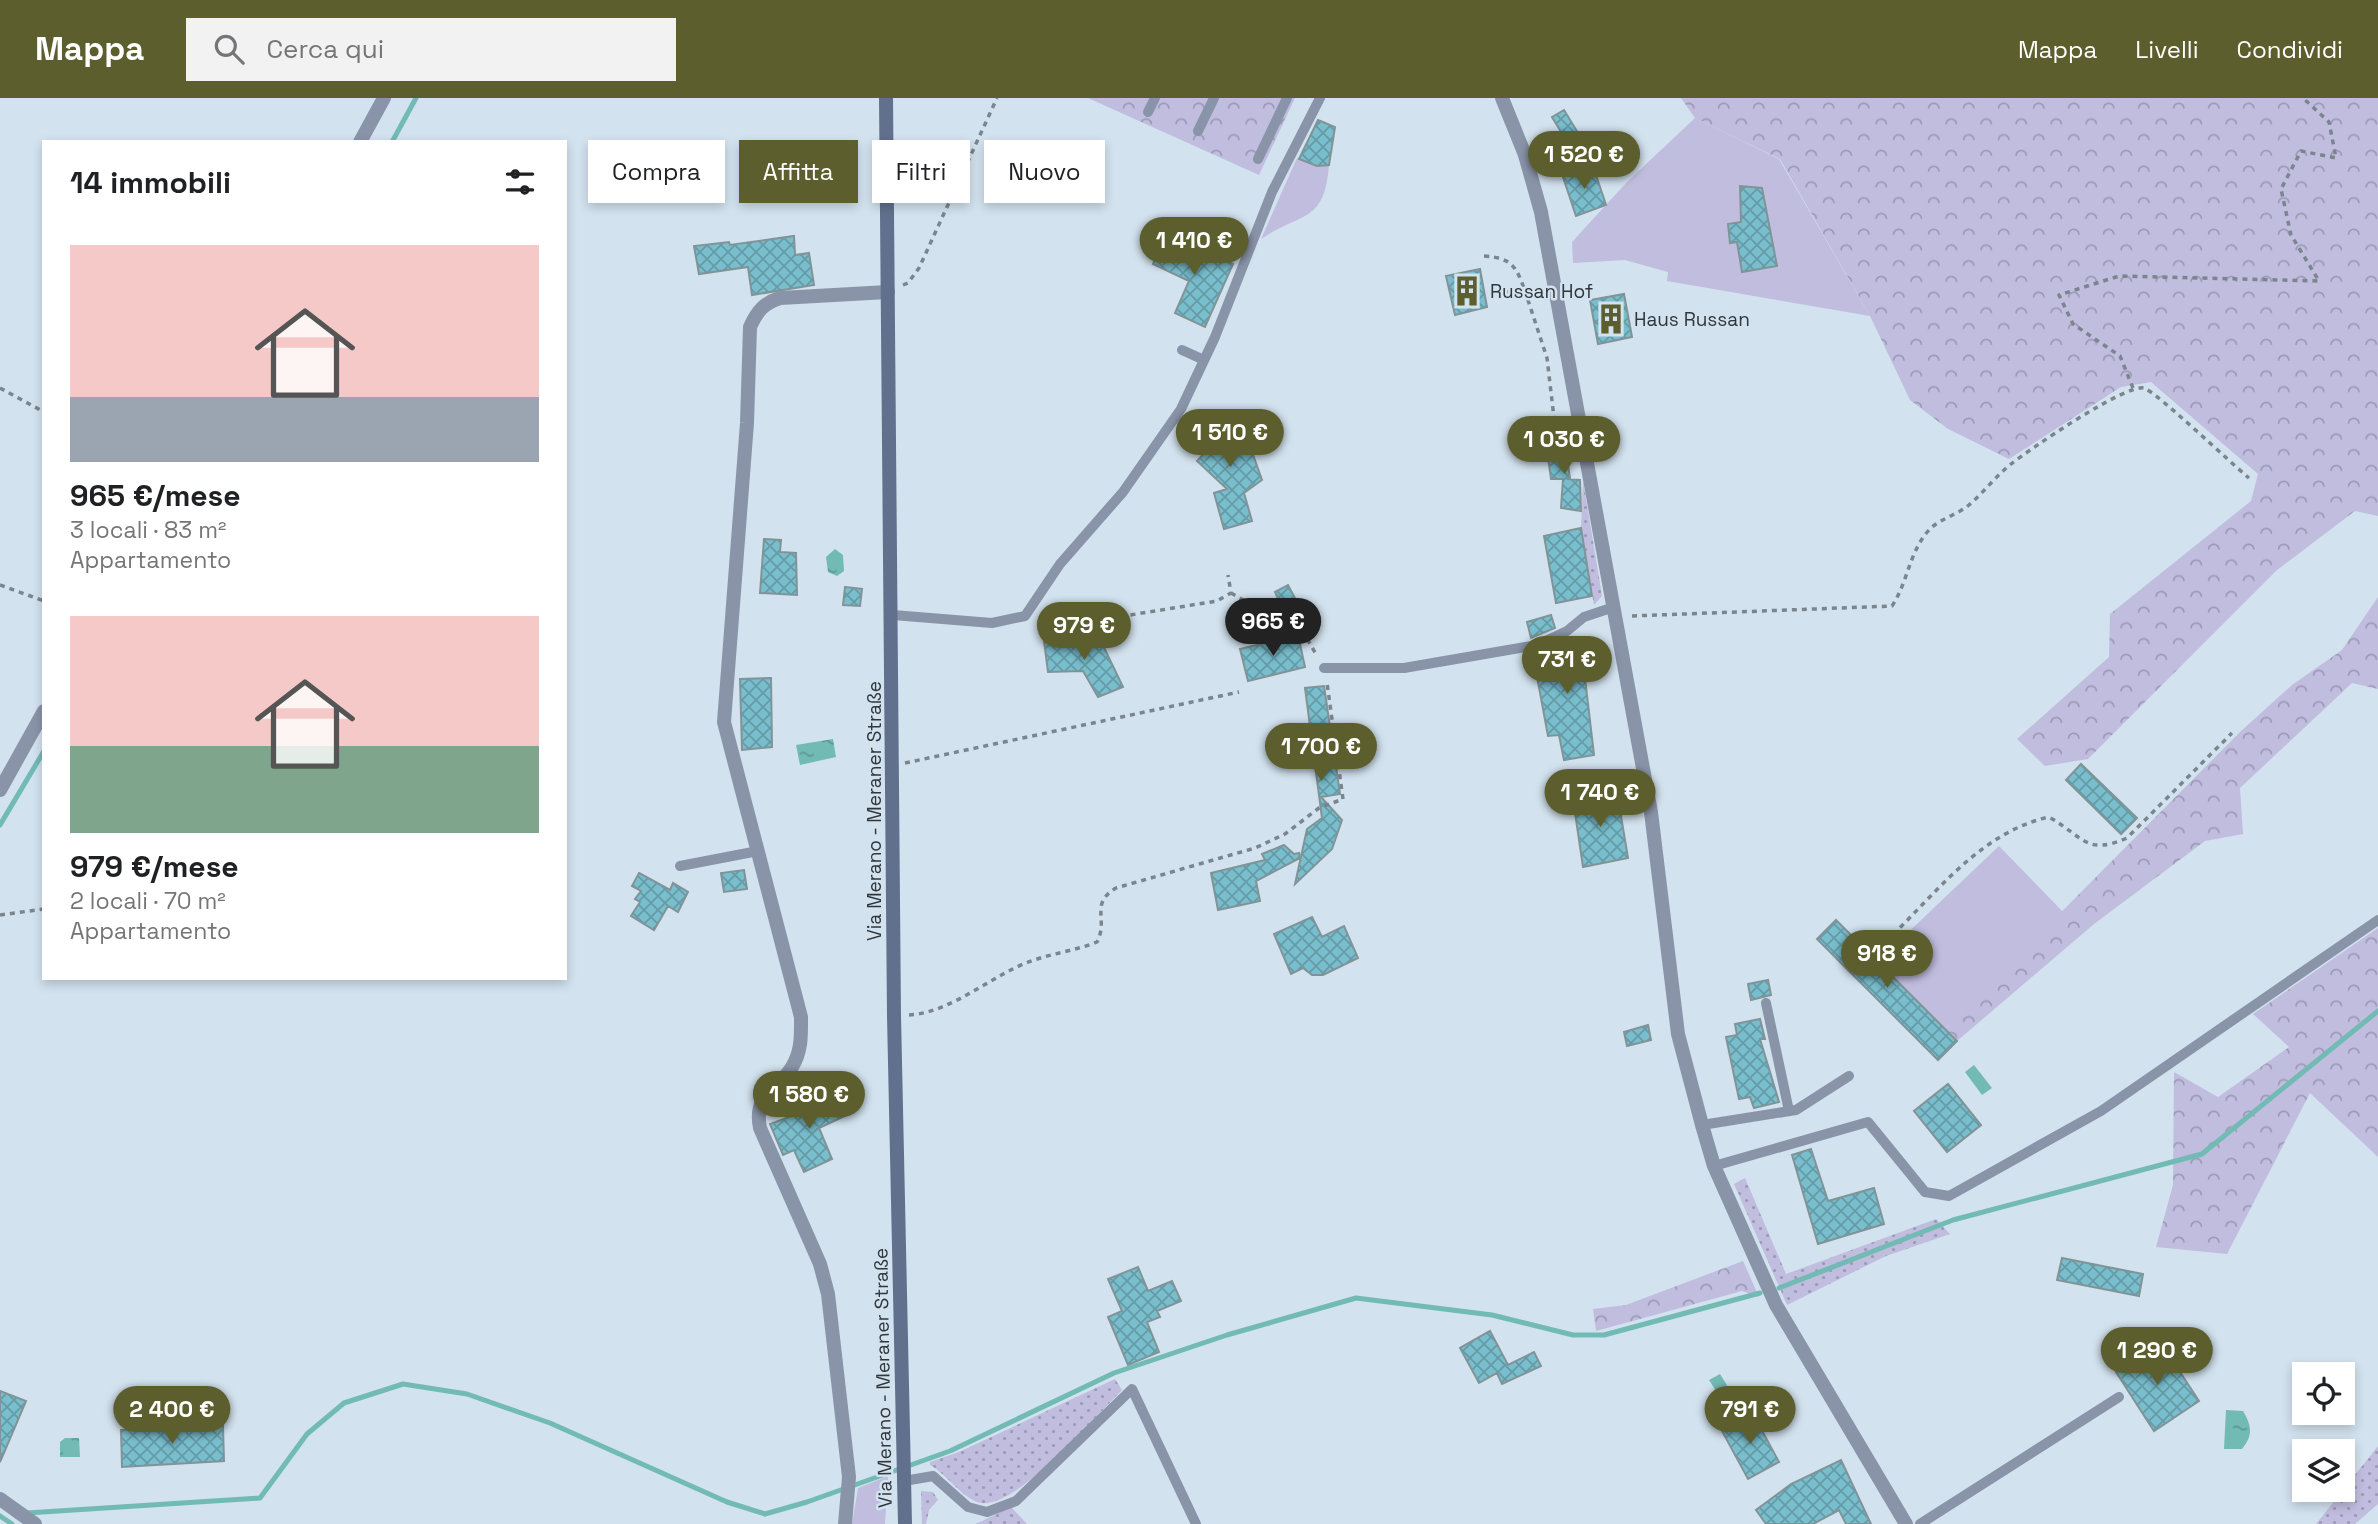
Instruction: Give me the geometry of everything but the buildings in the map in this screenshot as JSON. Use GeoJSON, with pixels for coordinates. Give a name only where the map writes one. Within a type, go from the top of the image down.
{"type":"FeatureCollection","features":[{"type":"Feature","properties":{"kind":"main road","name":"Via Merano - Meraner Straße"},"geometry":{"type":"LineString","coordinates":[[886,98],[894,615],[894,1016],[905,1524]]}},
{"type":"Feature","properties":{"kind":"street"},"geometry":{"type":"LineString","coordinates":[[361,140],[384,98]]}},
{"type":"Feature","properties":{"kind":"street"},"geometry":{"type":"LineString","coordinates":[[1502,98],[1524,155],[1541,212],[1651,812],[1678,1034],[1702,1125],[1714,1166],[1776,1306],[1906,1524]]}},
{"type":"Feature","properties":{"kind":"street"},"geometry":{"type":"LineString","coordinates":[[845,1524],[849,1484],[828,1294],[820,1264],[760,1128],[757,1114],[762,1100],[792,1068],[801,1049],[801,1017],[724,722],[747,423],[750,327],[756,313],[768,302],[780,298],[888,292]]}},
{"type":"Feature","properties":{"kind":"street"},"geometry":{"type":"LineString","coordinates":[[0,790],[42,715]]}},
{"type":"Feature","properties":{"kind":"street"},"geometry":{"type":"LineString","coordinates":[[0,1499],[35,1524]]}},
{"type":"Feature","properties":{"kind":"lane"},"geometry":{"type":"LineString","coordinates":[[1148,112],[1155,98]]}},
{"type":"Feature","properties":{"kind":"lane"},"geometry":{"type":"LineString","coordinates":[[1198,131],[1214,98]]}},
{"type":"Feature","properties":{"kind":"lane"},"geometry":{"type":"LineString","coordinates":[[1258,159],[1287,98]]}},
{"type":"Feature","properties":{"kind":"lane"},"geometry":{"type":"LineString","coordinates":[[894,615],[992,623],[1025,616],[1059,564],[1122,492],[1181,409],[1204,360],[1272,192],[1320,98]]}},
{"type":"Feature","properties":{"kind":"lane"},"geometry":{"type":"LineString","coordinates":[[1182,349],[1204,360]]}},
{"type":"Feature","properties":{"kind":"lane"},"geometry":{"type":"LineString","coordinates":[[1324,668],[1404,668],[1537,645],[1567,631],[1584,617],[1615,612]]}},
{"type":"Feature","properties":{"kind":"lane"},"geometry":{"type":"LineString","coordinates":[[680,866],[758,851]]}},
{"type":"Feature","properties":{"kind":"lane"},"geometry":{"type":"LineString","coordinates":[[1714,1166],[1868,1122],[1925,1192],[1949,1196],[2101,1111],[2378,920]]}},
{"type":"Feature","properties":{"kind":"lane"},"geometry":{"type":"LineString","coordinates":[[1766,1003],[1789,1111]]}},
{"type":"Feature","properties":{"kind":"lane"},"geometry":{"type":"LineString","coordinates":[[1702,1125],[1796,1110],[1849,1076]]}},
{"type":"Feature","properties":{"kind":"lane"},"geometry":{"type":"LineString","coordinates":[[904,1476],[933,1476],[968,1507],[987,1512],[1016,1502],[1132,1389],[1196,1524]]}},
{"type":"Feature","properties":{"kind":"lane"},"geometry":{"type":"LineString","coordinates":[[1920,1524],[2119,1397]]}},
{"type":"Feature","properties":{"kind":"path"},"geometry":{"type":"LineString","coordinates":[[888,292],[908,283],[919,268],[997,98]]}},
{"type":"Feature","properties":{"kind":"path"},"geometry":{"type":"LineString","coordinates":[[2133,388],[2120,356],[2073,324],[2059,295],[2119,276],[2319,281],[2291,235],[2281,189],[2301,151],[2336,158],[2329,122],[2303,98]]}},
{"type":"Feature","properties":{"kind":"path"},"geometry":{"type":"LineString","coordinates":[[1484,256],[1502,257],[1517,269],[1547,358],[1554,418],[1562,420],[1576,412]]}},
{"type":"Feature","properties":{"kind":"path"},"geometry":{"type":"LineString","coordinates":[[1494,292],[1525,291]]}},
{"type":"Feature","properties":{"kind":"path"},"geometry":{"type":"LineString","coordinates":[[0,388],[42,411]]}},
{"type":"Feature","properties":{"kind":"path"},"geometry":{"type":"LineString","coordinates":[[1615,612],[1892,606],[1903,590],[1916,546],[1931,527],[1967,506],[2011,464],[2082,416],[2133,388],[2146,388],[2163,401],[2249,478]]}},
{"type":"Feature","properties":{"kind":"path"},"geometry":{"type":"LineString","coordinates":[[1228,575],[1231,593]]}},
{"type":"Feature","properties":{"kind":"path"},"geometry":{"type":"LineString","coordinates":[[0,585],[42,600]]}},
{"type":"Feature","properties":{"kind":"path"},"geometry":{"type":"LineString","coordinates":[[1025,616],[1099,620],[1217,601],[1231,593]]}},
{"type":"Feature","properties":{"kind":"path"},"geometry":{"type":"LineString","coordinates":[[894,1016],[919,1015],[1032,960],[1097,942],[1103,930],[1100,905],[1105,894],[1116,888],[1255,848],[1285,834],[1319,808],[1343,799],[1324,668],[1305,635],[1231,593]]}},
{"type":"Feature","properties":{"kind":"path"},"geometry":{"type":"LineString","coordinates":[[893,765],[1239,692]]}},
{"type":"Feature","properties":{"kind":"path"},"geometry":{"type":"LineString","coordinates":[[1871,955],[1973,854],[2022,823],[2049,817],[2090,846],[2105,847],[2127,838],[2232,733]]}},
{"type":"Feature","properties":{"kind":"path"},"geometry":{"type":"LineString","coordinates":[[0,915],[42,909]]}},
{"type":"Feature","properties":{"kind":"green space"},"geometry":{"type":"Polygon","coordinates":[[[1088,98],[1295,98],[1259,175],[1088,98]]]}},
{"type":"Feature","properties":{"kind":"green space"},"geometry":{"type":"Polygon","coordinates":[[[1681,98],[2378,98],[2378,516],[2355,511],[2277,570],[2088,759],[2045,766],[2017,739],[2109,657],[2110,614],[2251,501],[2258,474],[2151,382],[2121,387],[2009,459],[1948,429],[1910,400],[1870,316],[1780,159],[1695,118],[1681,98]]]}},
{"type":"Feature","properties":{"kind":"green space"},"geometry":{"type":"Polygon","coordinates":[[[1695,118],[1779,159],[1870,316],[1667,281],[1668,272],[1625,260],[1573,263],[1572,242],[1627,182],[1695,118]]]}},
{"type":"Feature","properties":{"kind":"green space"},"geometry":{"type":"Polygon","coordinates":[[[1297,158],[1317,166],[1329,165],[1322,198],[1309,214],[1261,239],[1297,158]]]}},
{"type":"Feature","properties":{"kind":"green space"},"geometry":{"type":"Polygon","coordinates":[[[1583,480],[1602,596],[1594,605],[1581,528],[1583,480]]]}},
{"type":"Feature","properties":{"kind":"green space"},"geometry":{"type":"Polygon","coordinates":[[[2378,597],[2378,689],[2352,683],[2240,788],[2243,834],[2205,841],[2094,924],[1957,1041],[1945,1029],[2240,732],[2292,685],[2342,650],[2378,597]]]}},
{"type":"Feature","properties":{"kind":"green space"},"geometry":{"type":"Polygon","coordinates":[[[1999,846],[2064,913],[1945,1029],[1878,961],[1999,846]]]}},
{"type":"Feature","properties":{"kind":"green space"},"geometry":{"type":"Polygon","coordinates":[[[2378,928],[2378,1157],[2310,1093],[2227,1254],[2156,1247],[2173,1185],[2174,1072],[2218,1097],[2289,1047],[2253,1014],[2378,928]]]}},
{"type":"Feature","properties":{"kind":"green space"},"geometry":{"type":"Polygon","coordinates":[[[1745,1178],[1786,1274],[1936,1219],[1950,1234],[1886,1256],[1787,1305],[1734,1184],[1745,1178]]]}},
{"type":"Feature","properties":{"kind":"green space"},"geometry":{"type":"Polygon","coordinates":[[[1743,1261],[1759,1297],[1742,1291],[1596,1331],[1593,1309],[1626,1305],[1743,1261]]]}},
{"type":"Feature","properties":{"kind":"green space"},"geometry":{"type":"Polygon","coordinates":[[[1115,1379],[1122,1390],[1075,1439],[1034,1477],[996,1501],[974,1501],[930,1465],[930,1462],[959,1452],[1115,1379]]]}},
{"type":"Feature","properties":{"kind":"green space"},"geometry":{"type":"Polygon","coordinates":[[[2378,1446],[2378,1504],[2355,1524],[2316,1524],[2333,1502],[2355,1502],[2355,1475],[2378,1446]]]}},
{"type":"Feature","properties":{"kind":"green space"},"geometry":{"type":"Polygon","coordinates":[[[888,1476],[885,1524],[852,1524],[858,1488],[888,1476]]]}},
{"type":"Feature","properties":{"kind":"green space"},"geometry":{"type":"Polygon","coordinates":[[[921,1491],[933,1492],[938,1500],[929,1510],[926,1524],[922,1524],[921,1491]]]}},
{"type":"Feature","properties":{"kind":"green space"},"geometry":{"type":"Polygon","coordinates":[[[1011,1507],[1027,1524],[976,1524],[978,1523],[1011,1507]]]}},
{"type":"Feature","properties":{"kind":"water"},"geometry":{"type":"Polygon","coordinates":[[[835,549],[843,555],[844,571],[837,576],[828,572],[826,557],[835,549]]]}},
{"type":"Feature","properties":{"kind":"water"},"geometry":{"type":"Polygon","coordinates":[[[833,739],[836,757],[800,765],[796,745],[833,739]]]}},
{"type":"Feature","properties":{"kind":"water"},"geometry":{"type":"Polygon","coordinates":[[[1974,1065],[1992,1088],[1982,1095],[1965,1072],[1974,1065]]]}},
{"type":"Feature","properties":{"kind":"water"},"geometry":{"type":"Polygon","coordinates":[[[1720,1374],[1733,1395],[1723,1402],[1709,1380],[1720,1374]]]}},
{"type":"Feature","properties":{"kind":"water"},"geometry":{"type":"Polygon","coordinates":[[[2226,1410],[2243,1411],[2248,1421],[2250,1435],[2242,1449],[2224,1449],[2226,1410]]]}},
{"type":"Feature","properties":{"kind":"water"},"geometry":{"type":"Polygon","coordinates":[[[65,1438],[79,1438],[80,1457],[60,1457],[60,1442],[65,1438]]]}},
{"type":"Feature","properties":{"kind":"waterway"},"geometry":{"type":"LineString","coordinates":[[393,140],[416,98]]}},
{"type":"Feature","properties":{"kind":"waterway"},"geometry":{"type":"LineString","coordinates":[[0,825],[42,754]]}},
{"type":"Feature","properties":{"kind":"waterway"},"geometry":{"type":"LineString","coordinates":[[1779,1288],[1953,1220],[2202,1154],[2378,1011]]}},
{"type":"Feature","properties":{"kind":"waterway"},"geometry":{"type":"LineString","coordinates":[[27,1513],[260,1498],[307,1434],[344,1403],[403,1384],[467,1394],[550,1423],[727,1502],[765,1514],[807,1502],[950,1451],[1114,1373],[1227,1335],[1356,1298],[1492,1315],[1573,1335],[1604,1335],[1760,1293]]}},
{"type":"Feature","properties":{"kind":"waterway"},"geometry":{"type":"LineString","coordinates":[[0,1516],[12,1524]]}},
{"type":"Feature","properties":{"kind":"place","name":"Russan Hof"},"geometry":{"type":"Point","coordinates":[1467,291]}},
{"type":"Feature","properties":{"kind":"place","name":"Haus Russan"},"geometry":{"type":"Point","coordinates":[1611,319]}}]}
